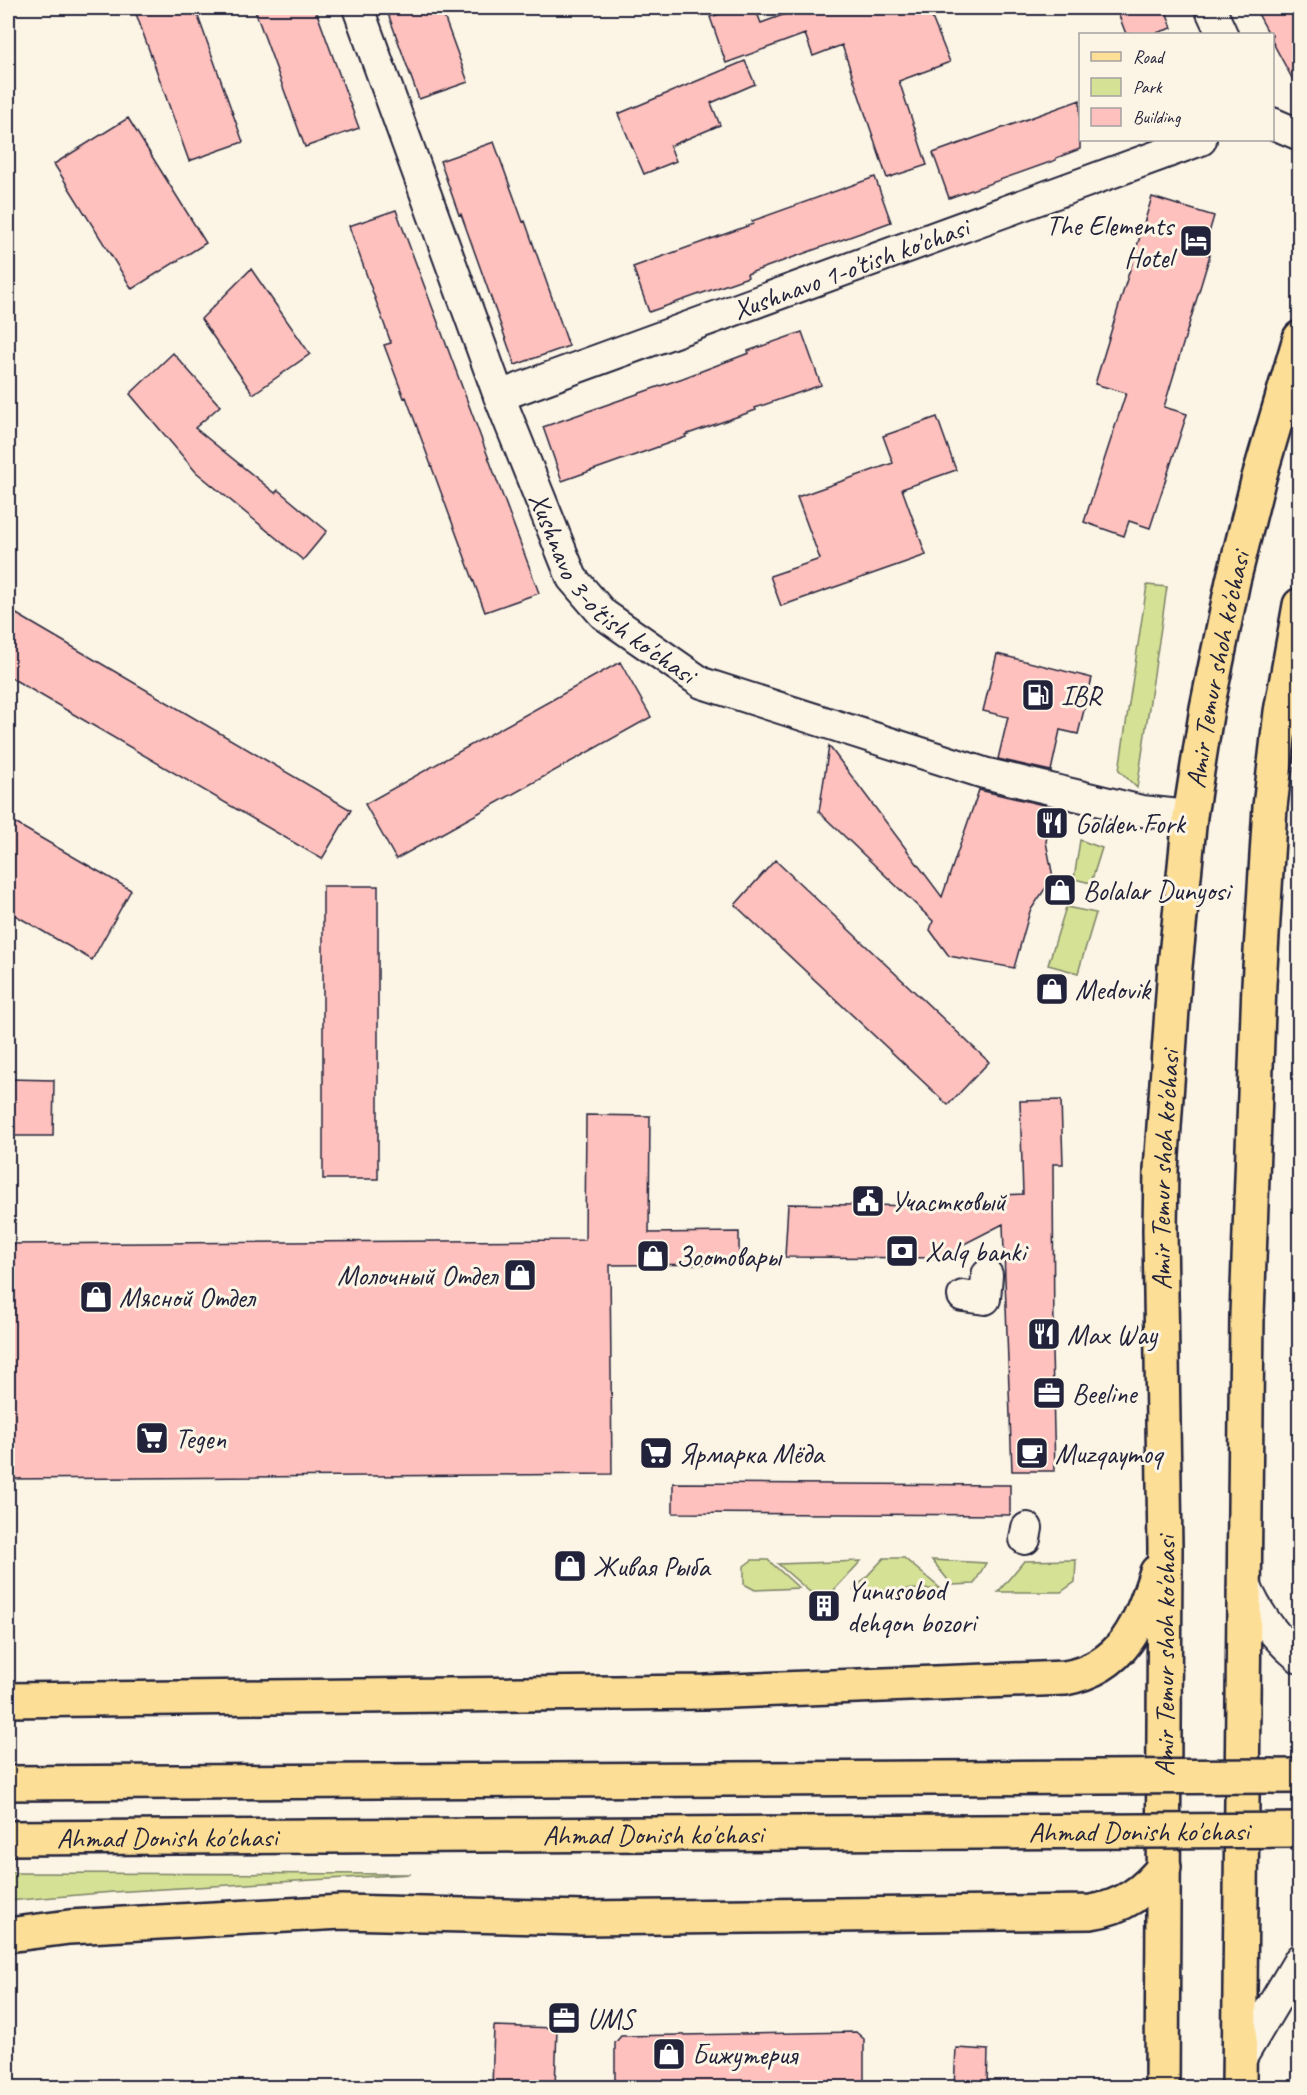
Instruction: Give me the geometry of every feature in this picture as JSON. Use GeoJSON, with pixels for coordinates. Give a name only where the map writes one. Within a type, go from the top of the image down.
{"type":"FeatureCollection","features":[{"type":"Feature","properties":{"kind":"main road","name":"Amir Temur shoh ko'chasi"},"geometry":{"type":"LineString","coordinates":[[1162,2088],[1165,1548],[1160,1230],[1161,1170],[1175,966],[1190,816],[1207,708],[1233,581],[1261,470],[1299,338]]}},
{"type":"Feature","properties":{"kind":"main road"},"geometry":{"type":"LineString","coordinates":[[1240,2074],[1247,1315],[1259,984],[1270,807],[1281,712],[1299,605]]}},
{"type":"Feature","properties":{"kind":"main road"},"geometry":{"type":"LineString","coordinates":[[8,1700],[705,1692],[1065,1678],[1077,1676],[1103,1663],[1124,1646],[1148,1601],[1165,1548]]}},
{"type":"Feature","properties":{"kind":"main road","name":"Ahmad Donish ko'chasi"},"geometry":{"type":"LineString","coordinates":[[8,1783],[1299,1776]]}},
{"type":"Feature","properties":{"kind":"main road","name":"Ahmad Donish ko'chasi"},"geometry":{"type":"LineString","coordinates":[[8,1838],[1299,1830]]}},
{"type":"Feature","properties":{"kind":"main road"},"geometry":{"type":"LineString","coordinates":[[8,1935],[69,1927],[342,1912],[596,1918],[1091,1912],[1112,1908],[1132,1898],[1150,1884],[1164,1867]]}},
{"type":"Feature","properties":{"kind":"street","name":"Xushnavo 3-o'tish ko'chasi"},"geometry":{"type":"LineString","coordinates":[[358,8],[499,396],[572,578],[603,614],[702,683],[984,773],[1142,812],[1190,816]]}},
{"type":"Feature","properties":{"kind":"street"},"geometry":{"type":"LineString","coordinates":[[1210,8],[1222,33]]}},
{"type":"Feature","properties":{"kind":"street"},"geometry":{"type":"LineString","coordinates":[[1274,124],[1299,135]]}},
{"type":"Feature","properties":{"kind":"street","name":"Xushnavo 1-o'tish ko'chasi"},"geometry":{"type":"LineString","coordinates":[[499,396],[1198,141]]}},
{"type":"Feature","properties":{"kind":"street"},"geometry":{"type":"LineString","coordinates":[[963,1296],[985,1299],[987,1275]]}},
{"type":"Feature","properties":{"kind":"street"},"geometry":{"type":"LineString","coordinates":[[1245,1584],[1262,1620],[1299,1658]]}},
{"type":"Feature","properties":{"kind":"street"},"geometry":{"type":"LineString","coordinates":[[1240,2074],[1299,1959]]}},
{"type":"Feature","properties":{"kind":"green space"},"geometry":{"type":"Polygon","coordinates":[[[1147,585],[1167,587],[1137,788],[1119,770],[1147,585]]]}},
{"type":"Feature","properties":{"kind":"green space"},"geometry":{"type":"Polygon","coordinates":[[[1080,840],[1102,848],[1091,883],[1074,879],[1080,840]]]}},
{"type":"Feature","properties":{"kind":"green space"},"geometry":{"type":"Polygon","coordinates":[[[1066,907],[1096,913],[1078,973],[1048,965],[1066,907]]]}},
{"type":"Feature","properties":{"kind":"green space"},"geometry":{"type":"Polygon","coordinates":[[[884,1558],[904,1558],[941,1589],[854,1590],[884,1558]]]}},
{"type":"Feature","properties":{"kind":"green space"},"geometry":{"type":"Polygon","coordinates":[[[752,1560],[768,1560],[799,1588],[755,1590],[744,1584],[744,1566],[752,1560]]]}},
{"type":"Feature","properties":{"kind":"green space"},"geometry":{"type":"Polygon","coordinates":[[[932,1560],[986,1563],[974,1584],[952,1585],[932,1560]]]}},
{"type":"Feature","properties":{"kind":"green space"},"geometry":{"type":"Polygon","coordinates":[[[1076,1560],[1075,1582],[1061,1592],[998,1592],[1024,1561],[1076,1560]]]}},
{"type":"Feature","properties":{"kind":"green space"},"geometry":{"type":"Polygon","coordinates":[[[861,1561],[833,1591],[810,1592],[778,1564],[861,1561]]]}},
{"type":"Feature","properties":{"kind":"green space"},"geometry":{"type":"Polygon","coordinates":[[[8,1873],[411,1874],[113,1892],[8,1901],[8,1873]]]}},
{"type":"Feature","properties":{"kind":"building"},"geometry":{"type":"Polygon","coordinates":[[[134,8],[195,8],[243,142],[189,161],[134,8]]]}},
{"type":"Feature","properties":{"kind":"building"},"geometry":{"type":"Polygon","coordinates":[[[254,8],[315,8],[359,128],[305,147],[254,8]]]}},
{"type":"Feature","properties":{"kind":"building"},"geometry":{"type":"Polygon","coordinates":[[[386,8],[441,8],[468,82],[419,99],[386,8]]]}},
{"type":"Feature","properties":{"kind":"building"},"geometry":{"type":"Polygon","coordinates":[[[738,8],[755,8],[761,23],[802,8],[928,8],[950,62],[899,81],[927,165],[887,178],[842,45],[813,56],[805,34],[726,63],[710,17],[738,8]]]}},
{"type":"Feature","properties":{"kind":"building"},"geometry":{"type":"Polygon","coordinates":[[[1116,8],[1165,8],[1172,28],[1156,33],[1126,33],[1116,8]]]}},
{"type":"Feature","properties":{"kind":"building"},"geometry":{"type":"Polygon","coordinates":[[[1255,8],[1299,8],[1299,91],[1274,45],[1274,33],[1268,33],[1255,8]]]}},
{"type":"Feature","properties":{"kind":"building"},"geometry":{"type":"Polygon","coordinates":[[[745,61],[755,84],[711,103],[720,125],[670,146],[676,161],[644,174],[618,114],[745,61]]]}},
{"type":"Feature","properties":{"kind":"building"},"geometry":{"type":"Polygon","coordinates":[[[1079,100],[1080,149],[1056,158],[1056,160],[949,198],[933,153],[1079,100]]]}},
{"type":"Feature","properties":{"kind":"building"},"geometry":{"type":"Polygon","coordinates":[[[128,118],[206,243],[132,289],[54,164],[128,118]]]}},
{"type":"Feature","properties":{"kind":"building"},"geometry":{"type":"Polygon","coordinates":[[[494,142],[523,222],[525,221],[569,346],[515,365],[440,161],[494,142]]]}},
{"type":"Feature","properties":{"kind":"building"},"geometry":{"type":"Polygon","coordinates":[[[875,177],[891,222],[649,312],[633,267],[875,177]]]}},
{"type":"Feature","properties":{"kind":"building"},"geometry":{"type":"Polygon","coordinates":[[[1152,197],[1214,216],[1203,253],[1210,255],[1164,407],[1187,414],[1150,528],[1129,521],[1124,536],[1084,522],[1126,393],[1095,384],[1152,197]]]}},
{"type":"Feature","properties":{"kind":"building"},"geometry":{"type":"Polygon","coordinates":[[[396,210],[539,593],[485,612],[406,397],[404,398],[384,345],[391,343],[349,226],[396,210]]]}},
{"type":"Feature","properties":{"kind":"building"},"geometry":{"type":"Polygon","coordinates":[[[251,269],[310,354],[253,394],[201,319],[251,269]]]}},
{"type":"Feature","properties":{"kind":"building"},"geometry":{"type":"Polygon","coordinates":[[[802,332],[821,385],[755,408],[756,410],[685,435],[686,437],[562,481],[543,427],[683,378],[802,332]]]}},
{"type":"Feature","properties":{"kind":"building"},"geometry":{"type":"Polygon","coordinates":[[[173,353],[220,406],[195,428],[275,493],[278,490],[327,531],[303,560],[196,472],[130,394],[173,353]]]}},
{"type":"Feature","properties":{"kind":"building"},"geometry":{"type":"Polygon","coordinates":[[[937,417],[956,470],[902,489],[926,555],[781,606],[770,576],[820,559],[797,497],[893,463],[883,436],[937,417]]]}},
{"type":"Feature","properties":{"kind":"building"},"geometry":{"type":"Polygon","coordinates":[[[8,609],[351,810],[322,859],[8,676],[8,609]]]}},
{"type":"Feature","properties":{"kind":"building","name":"IBR"},"geometry":{"type":"Polygon","coordinates":[[[997,654],[1092,678],[1078,734],[1060,730],[1051,771],[998,759],[1008,717],[983,711],[997,654]]]}},
{"type":"Feature","properties":{"kind":"building"},"geometry":{"type":"Polygon","coordinates":[[[620,662],[651,717],[396,859],[365,804],[620,662]]]}},
{"type":"Feature","properties":{"kind":"building"},"geometry":{"type":"Polygon","coordinates":[[[829,746],[942,897],[979,790],[1052,807],[1046,842],[1053,877],[1030,911],[1014,968],[949,956],[930,930],[933,921],[819,812],[829,746]]]}},
{"type":"Feature","properties":{"kind":"building"},"geometry":{"type":"Polygon","coordinates":[[[8,819],[131,890],[92,960],[8,911],[8,819]]]}},
{"type":"Feature","properties":{"kind":"building"},"geometry":{"type":"Polygon","coordinates":[[[775,860],[989,1062],[948,1105],[735,905],[775,860]]]}},
{"type":"Feature","properties":{"kind":"building"},"geometry":{"type":"Polygon","coordinates":[[[323,886],[378,886],[378,1179],[323,1179],[323,886]]]}},
{"type":"Feature","properties":{"kind":"building"},"geometry":{"type":"Polygon","coordinates":[[[8,1079],[54,1080],[53,1136],[8,1136],[8,1079]]]}},
{"type":"Feature","properties":{"kind":"building"},"geometry":{"type":"Polygon","coordinates":[[[1061,1100],[1063,1164],[1053,1164],[1054,1351],[1052,1351],[1055,1471],[1012,1471],[1003,1224],[962,1245],[957,1258],[785,1257],[788,1204],[1003,1207],[1003,1195],[1023,1194],[1020,1101],[1061,1100]]]}},
{"type":"Feature","properties":{"kind":"building"},"geometry":{"type":"Polygon","coordinates":[[[586,1115],[650,1116],[649,1233],[739,1232],[739,1264],[610,1265],[612,1474],[8,1479],[8,1244],[585,1240],[586,1115]]]}},
{"type":"Feature","properties":{"kind":"building"},"geometry":{"type":"Polygon","coordinates":[[[673,1483],[1010,1485],[1010,1515],[673,1513],[673,1483]]]}},
{"type":"Feature","properties":{"kind":"building"},"geometry":{"type":"Polygon","coordinates":[[[494,2026],[557,2028],[555,2088],[492,2088],[494,2026]]]}},
{"type":"Feature","properties":{"kind":"building"},"geometry":{"type":"Polygon","coordinates":[[[856,2032],[864,2039],[864,2088],[615,2088],[615,2043],[621,2036],[856,2032]]]}},
{"type":"Feature","properties":{"kind":"building"},"geometry":{"type":"Polygon","coordinates":[[[956,2048],[988,2050],[987,2088],[954,2088],[956,2048]]]}},
{"type":"Feature","properties":{"kind":"place","name":"The Elements Hotel"},"geometry":{"type":"Point","coordinates":[1196,241]}},
{"type":"Feature","properties":{"kind":"place","name":"IBR"},"geometry":{"type":"Point","coordinates":[1038,695]}},
{"type":"Feature","properties":{"kind":"place","name":"Golden Fork"},"geometry":{"type":"Point","coordinates":[1052,823]}},
{"type":"Feature","properties":{"kind":"place","name":"Bolalar Dunyosi"},"geometry":{"type":"Point","coordinates":[1060,890]}},
{"type":"Feature","properties":{"kind":"place","name":"Medovik"},"geometry":{"type":"Point","coordinates":[1052,989]}},
{"type":"Feature","properties":{"kind":"place","name":"Участковый"},"geometry":{"type":"Point","coordinates":[868,1201]}},
{"type":"Feature","properties":{"kind":"place","name":"Xalq banki"},"geometry":{"type":"Point","coordinates":[902,1251]}},
{"type":"Feature","properties":{"kind":"place","name":"Зоотовары"},"geometry":{"type":"Point","coordinates":[653,1256]}},
{"type":"Feature","properties":{"kind":"place","name":"Молочный Отдел"},"geometry":{"type":"Point","coordinates":[520,1275]}},
{"type":"Feature","properties":{"kind":"place","name":"Мясной Отдел"},"geometry":{"type":"Point","coordinates":[96,1297]}},
{"type":"Feature","properties":{"kind":"place","name":"Max Way"},"geometry":{"type":"Point","coordinates":[1044,1334]}},
{"type":"Feature","properties":{"kind":"place","name":"Beeline"},"geometry":{"type":"Point","coordinates":[1049,1393]}},
{"type":"Feature","properties":{"kind":"place","name":"Tegen"},"geometry":{"type":"Point","coordinates":[152,1438]}},
{"type":"Feature","properties":{"kind":"place","name":"Ярмарка Мёда"},"geometry":{"type":"Point","coordinates":[656,1453]}},
{"type":"Feature","properties":{"kind":"place","name":"Muzqaymoq"},"geometry":{"type":"Point","coordinates":[1032,1453]}},
{"type":"Feature","properties":{"kind":"place","name":"Живая Рыба"},"geometry":{"type":"Point","coordinates":[570,1566]}},
{"type":"Feature","properties":{"kind":"place","name":"Yunusobod dehqon bozori"},"geometry":{"type":"Point","coordinates":[824,1606]}},
{"type":"Feature","properties":{"kind":"place","name":"UMS"},"geometry":{"type":"Point","coordinates":[564,2018]}},
{"type":"Feature","properties":{"kind":"place","name":"Бижутерия"},"geometry":{"type":"Point","coordinates":[669,2054]}}]}
